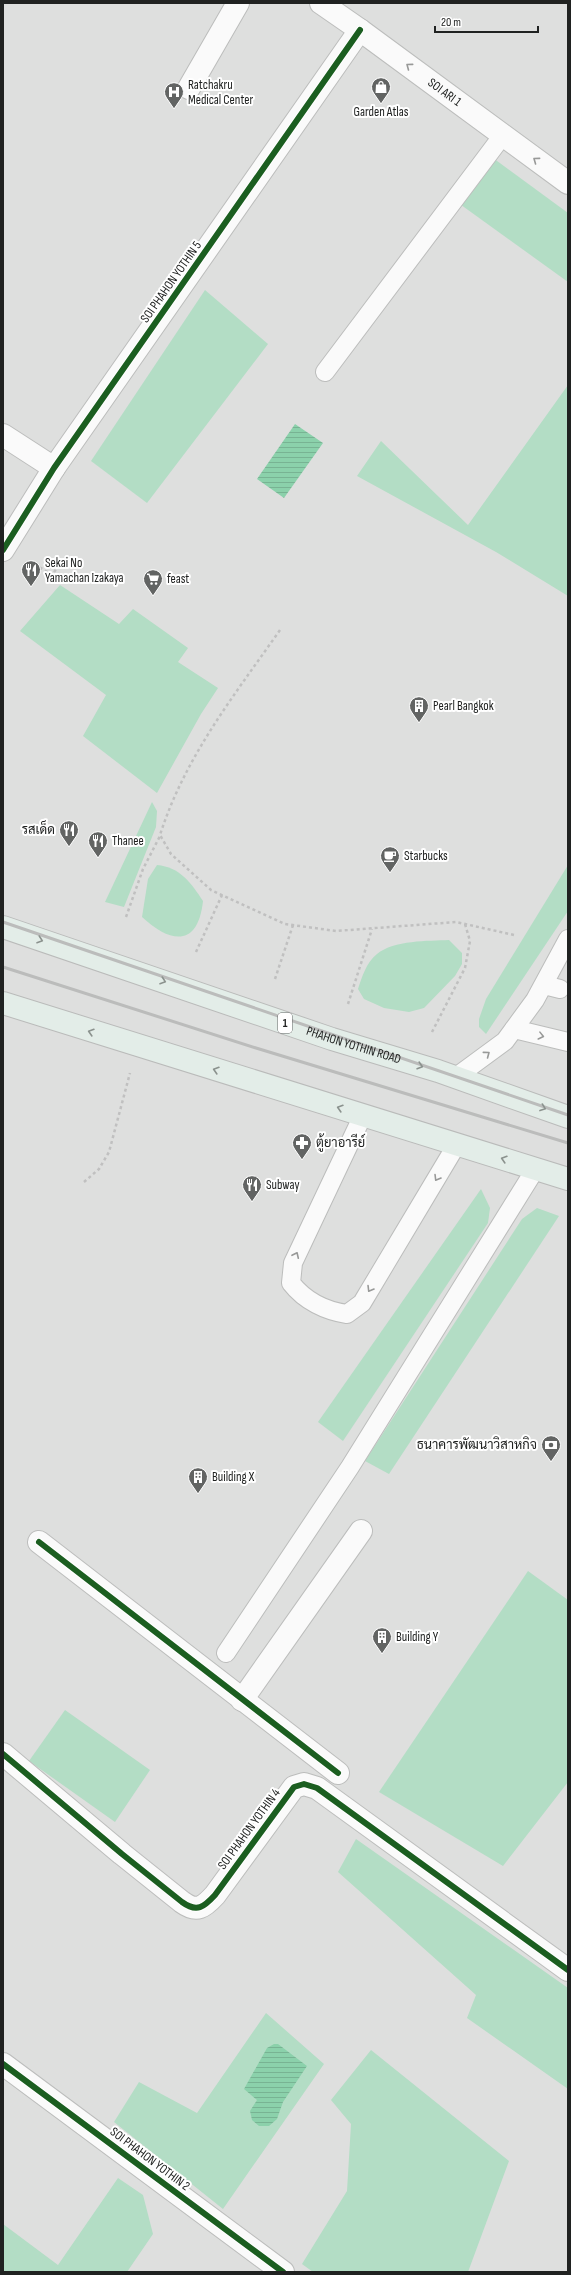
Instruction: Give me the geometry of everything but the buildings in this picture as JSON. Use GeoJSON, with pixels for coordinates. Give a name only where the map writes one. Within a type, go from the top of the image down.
{"type":"FeatureCollection","features":[{"type":"Feature","properties":{"kind":"main road","name":"PHAHON YOTHIN ROAD"},"geometry":{"type":"LineString","coordinates":[[3,927],[332,1039],[456,1077],[568,1117]]}},
{"type":"Feature","properties":{"kind":"main road"},"geometry":{"type":"LineString","coordinates":[[3,1003],[568,1179]]}},
{"type":"Feature","properties":{"kind":"street"},"geometry":{"type":"LineString","coordinates":[[189,88],[238,3]]}},
{"type":"Feature","properties":{"kind":"street","name":"SOI ARI 1"},"geometry":{"type":"LineString","coordinates":[[330,5],[360,30],[568,183]]}},
{"type":"Feature","properties":{"kind":"street","name":"SOI PHAHON YOTHIN 5"},"geometry":{"type":"LineString","coordinates":[[3,550],[54,468],[360,30]]}},
{"type":"Feature","properties":{"kind":"street"},"geometry":{"type":"LineString","coordinates":[[3,435],[54,468]]}},
{"type":"Feature","properties":{"kind":"street"},"geometry":{"type":"LineString","coordinates":[[242,1700],[361,1531]]}},
{"type":"Feature","properties":{"kind":"street"},"geometry":{"type":"LineString","coordinates":[[39,1542],[338,1773]]}},
{"type":"Feature","properties":{"kind":"street","name":"SOI PHAHON YOTHIN 4"},"geometry":{"type":"LineString","coordinates":[[3,1754],[190,1908],[198,1909],[206,1906],[215,1895],[294,1786],[304,1784]]}},
{"type":"Feature","properties":{"kind":"street"},"geometry":{"type":"LineString","coordinates":[[317,1758],[304,1784],[317,1788],[568,1970]]}},
{"type":"Feature","properties":{"kind":"street","name":"SOI PHAHON YOTHIN 2"},"geometry":{"type":"LineString","coordinates":[[3,2064],[283,2272]]}},
{"type":"Feature","properties":{"kind":"lane"},"geometry":{"type":"LineString","coordinates":[[325,372],[503,135]]}},
{"type":"Feature","properties":{"kind":"lane"},"geometry":{"type":"LineString","coordinates":[[456,1077],[505,1041],[552,987],[568,939]]}},
{"type":"Feature","properties":{"kind":"lane"},"geometry":{"type":"LineString","coordinates":[[514,1029],[568,1042]]}},
{"type":"Feature","properties":{"kind":"lane"},"geometry":{"type":"LineString","coordinates":[[363,1115],[293,1263],[291,1283],[298,1292],[330,1312],[347,1314],[362,1303],[457,1144]]}},
{"type":"Feature","properties":{"kind":"lane"},"geometry":{"type":"LineString","coordinates":[[226,1653],[354,1460],[536,1168]]}},
{"type":"Feature","properties":{"kind":"path"},"geometry":{"type":"LineString","coordinates":[[33,572],[36,565],[52,575],[59,565]]}},
{"type":"Feature","properties":{"kind":"path"},"geometry":{"type":"LineString","coordinates":[[126,917],[143,869],[160,835],[170,803],[200,744],[280,630]]}},
{"type":"Feature","properties":{"kind":"path"},"geometry":{"type":"LineString","coordinates":[[160,835],[171,854],[211,890],[285,924],[336,931],[456,922],[514,935]]}},
{"type":"Feature","properties":{"kind":"path"},"geometry":{"type":"LineString","coordinates":[[196,952],[222,895]]}},
{"type":"Feature","properties":{"kind":"path"},"geometry":{"type":"LineString","coordinates":[[432,1032],[465,968],[470,941],[466,924]]}},
{"type":"Feature","properties":{"kind":"path"},"geometry":{"type":"LineString","coordinates":[[275,979],[292,925]]}},
{"type":"Feature","properties":{"kind":"path"},"geometry":{"type":"LineString","coordinates":[[348,1004],[372,929]]}},
{"type":"Feature","properties":{"kind":"path"},"geometry":{"type":"LineString","coordinates":[[84,1182],[99,1169],[109,1152],[131,1070]]}},
{"type":"Feature","properties":{"kind":"shaded area"},"geometry":{"type":"Polygon","coordinates":[[[493,158],[568,213],[568,282],[457,202],[493,158]]]}},
{"type":"Feature","properties":{"kind":"shaded area"},"geometry":{"type":"Polygon","coordinates":[[[205,290],[268,344],[147,503],[91,461],[205,290]]]}},
{"type":"Feature","properties":{"kind":"shaded area"},"geometry":{"type":"Polygon","coordinates":[[[568,385],[568,596],[496,552],[357,476],[381,441],[468,525],[568,385]]]}},
{"type":"Feature","properties":{"kind":"shaded area"},"geometry":{"type":"Polygon","coordinates":[[[295,424],[323,443],[284,498],[257,479],[295,424]]]}},
{"type":"Feature","properties":{"kind":"shaded area"},"geometry":{"type":"Polygon","coordinates":[[[60,585],[119,624],[133,609],[188,648],[178,662],[218,688],[201,714],[157,793],[83,736],[106,695],[20,631],[60,585]]]}},
{"type":"Feature","properties":{"kind":"shaded area"},"geometry":{"type":"Polygon","coordinates":[[[152,802],[157,811],[156,827],[124,907],[105,902],[152,802]]]}},
{"type":"Feature","properties":{"kind":"shaded area"},"geometry":{"type":"Polygon","coordinates":[[[157,865],[172,869],[184,877],[203,901],[200,916],[195,927],[189,933],[182,936],[173,936],[163,932],[142,917],[148,879],[157,865]]]}},
{"type":"Feature","properties":{"kind":"shaded area"},"geometry":{"type":"Polygon","coordinates":[[[568,865],[568,911],[486,1034],[479,1027],[479,1019],[486,999],[568,865]]]}},
{"type":"Feature","properties":{"kind":"shaded area"},"geometry":{"type":"Polygon","coordinates":[[[449,940],[462,953],[462,964],[455,976],[424,1008],[409,1012],[384,1008],[364,999],[358,989],[363,975],[373,958],[384,949],[412,942],[449,940]]]}},
{"type":"Feature","properties":{"kind":"shaded area"},"geometry":{"type":"Polygon","coordinates":[[[481,1189],[490,1208],[488,1223],[343,1441],[318,1422],[481,1189]]]}},
{"type":"Feature","properties":{"kind":"shaded area"},"geometry":{"type":"Polygon","coordinates":[[[537,1208],[559,1216],[389,1474],[365,1461],[522,1219],[537,1208]]]}},
{"type":"Feature","properties":{"kind":"shaded area"},"geometry":{"type":"Polygon","coordinates":[[[528,1571],[568,1600],[568,1782],[503,1866],[379,1792],[528,1571]]]}},
{"type":"Feature","properties":{"kind":"shaded area"},"geometry":{"type":"Polygon","coordinates":[[[65,1710],[150,1770],[115,1822],[29,1761],[65,1710]]]}},
{"type":"Feature","properties":{"kind":"shaded area"},"geometry":{"type":"Polygon","coordinates":[[[356,1839],[568,1988],[568,2089],[467,2018],[476,1995],[338,1872],[356,1839]]]}},
{"type":"Feature","properties":{"kind":"shaded area"},"geometry":{"type":"Polygon","coordinates":[[[266,2013],[324,2064],[223,2209],[114,2122],[139,2082],[197,2113],[266,2013]]]}},
{"type":"Feature","properties":{"kind":"shaded area"},"geometry":{"type":"Polygon","coordinates":[[[274,2044],[278,2044],[307,2066],[283,2102],[277,2119],[269,2126],[259,2126],[252,2120],[250,2111],[257,2100],[244,2089],[267,2048],[274,2044]]]}},
{"type":"Feature","properties":{"kind":"shaded area"},"geometry":{"type":"Polygon","coordinates":[[[371,2050],[509,2161],[468,2272],[313,2272],[302,2264],[347,2191],[351,2124],[331,2100],[371,2050]]]}},
{"type":"Feature","properties":{"kind":"shaded area"},"geometry":{"type":"Polygon","coordinates":[[[118,2178],[143,2195],[153,2234],[127,2272],[3,2272],[3,2224],[58,2265],[118,2178]]]}},
{"type":"Feature","properties":{"kind":"railway"},"geometry":{"type":"LineString","coordinates":[[3,922],[568,1115]]}},
{"type":"Feature","properties":{"kind":"railway"},"geometry":{"type":"LineString","coordinates":[[3,967],[256,1048],[568,1143]]}},
{"type":"Feature","properties":{"kind":"cycle path"},"geometry":{"type":"LineString","coordinates":[[3,550],[54,468],[360,30]]}},
{"type":"Feature","properties":{"kind":"cycle path"},"geometry":{"type":"LineString","coordinates":[[39,1542],[338,1773]]}},
{"type":"Feature","properties":{"kind":"cycle path"},"geometry":{"type":"LineString","coordinates":[[3,1754],[122,1854],[182,1902],[196,1908],[207,1903],[215,1895],[294,1787],[304,1784],[317,1788],[568,1970]]}},
{"type":"Feature","properties":{"kind":"cycle path"},"geometry":{"type":"LineString","coordinates":[[3,2064],[283,2272]]}},
{"type":"Feature","properties":{"kind":"place","name":"Garden Atlas"},"geometry":{"type":"Point","coordinates":[381,104]}},
{"type":"Feature","properties":{"kind":"place","name":"Ratchakru Medical Center"},"geometry":{"type":"Point","coordinates":[174,109]}},
{"type":"Feature","properties":{"kind":"place","name":"Sekai No Yamachan Izakaya"},"geometry":{"type":"Point","coordinates":[31,587]}},
{"type":"Feature","properties":{"kind":"place","name":"feast"},"geometry":{"type":"Point","coordinates":[153,596]}},
{"type":"Feature","properties":{"kind":"place","name":"Pearl Bangkok"},"geometry":{"type":"Point","coordinates":[419,723]}},
{"type":"Feature","properties":{"kind":"place","name":"รสเด็ด"},"geometry":{"type":"Point","coordinates":[69,847]}},
{"type":"Feature","properties":{"kind":"place","name":"Thanee"},"geometry":{"type":"Point","coordinates":[98,858]}},
{"type":"Feature","properties":{"kind":"place","name":"Starbucks"},"geometry":{"type":"Point","coordinates":[390,873]}},
{"type":"Feature","properties":{"kind":"place","name":"ตู้ยาอารีย์"},"geometry":{"type":"Point","coordinates":[302,1160]}},
{"type":"Feature","properties":{"kind":"place","name":"Subway"},"geometry":{"type":"Point","coordinates":[252,1202]}},
{"type":"Feature","properties":{"kind":"place","name":"ธนาคารพัฒนาวิสาหกิจ"},"geometry":{"type":"Point","coordinates":[551,1462]}},
{"type":"Feature","properties":{"kind":"place","name":"Building X"},"geometry":{"type":"Point","coordinates":[198,1494]}},
{"type":"Feature","properties":{"kind":"place","name":"Building Y"},"geometry":{"type":"Point","coordinates":[382,1654]}}]}
